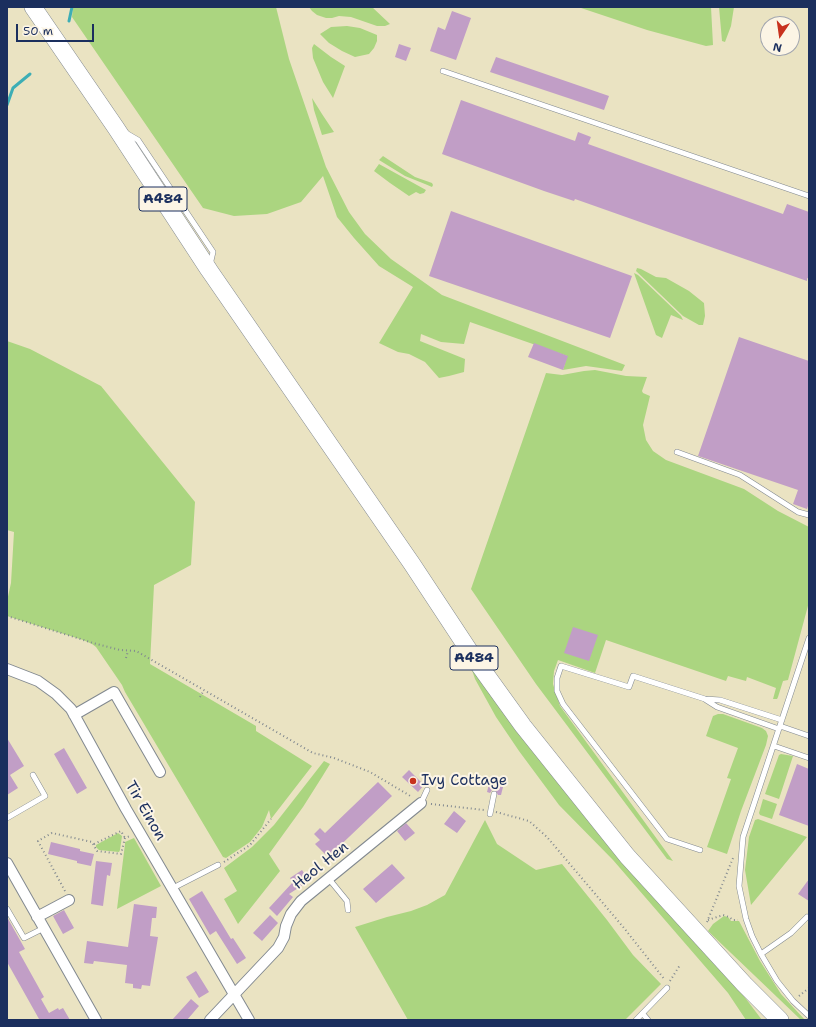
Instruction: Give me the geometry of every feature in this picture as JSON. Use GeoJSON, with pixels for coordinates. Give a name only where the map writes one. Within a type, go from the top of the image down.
{"type":"FeatureCollection","features":[{"type":"Feature","properties":{"kind":"main road","name":"A484"},"geometry":{"type":"LineString","coordinates":[[33,7],[116,128],[210,270],[412,564],[474,658],[523,726],[627,856],[778,1019]]}},
{"type":"Feature","properties":{"kind":"street","name":"Tir Einon"},"geometry":{"type":"LineString","coordinates":[[7,669],[38,681],[56,694],[71,709],[249,1020]]}},
{"type":"Feature","properties":{"kind":"street"},"geometry":{"type":"LineString","coordinates":[[74,715],[114,692],[160,772]]}},
{"type":"Feature","properties":{"kind":"street","name":"Heol Hen"},"geometry":{"type":"LineString","coordinates":[[210,1020],[278,948],[284,937],[286,926],[291,914],[301,901],[421,803]]}},
{"type":"Feature","properties":{"kind":"street"},"geometry":{"type":"LineString","coordinates":[[7,863],[96,1020]]}},
{"type":"Feature","properties":{"kind":"street"},"geometry":{"type":"LineString","coordinates":[[37,917],[69,900]]}},
{"type":"Feature","properties":{"kind":"lane"},"geometry":{"type":"LineString","coordinates":[[443,71],[809,196]]}},
{"type":"Feature","properties":{"kind":"lane"},"geometry":{"type":"LineString","coordinates":[[677,452],[740,475],[798,512],[809,515]]}},
{"type":"Feature","properties":{"kind":"lane"},"geometry":{"type":"LineString","coordinates":[[809,638],[743,837],[739,886],[746,919],[761,954],[777,982],[793,1001],[809,1016]]}},
{"type":"Feature","properties":{"kind":"lane"},"geometry":{"type":"LineString","coordinates":[[700,850],[667,839],[564,704],[558,691],[557,678],[562,666],[629,687],[633,676],[705,699],[720,700],[782,720]]}},
{"type":"Feature","properties":{"kind":"lane"},"geometry":{"type":"LineString","coordinates":[[705,699],[717,707],[809,736]]}},
{"type":"Feature","properties":{"kind":"lane"},"geometry":{"type":"LineString","coordinates":[[774,746],[809,758]]}},
{"type":"Feature","properties":{"kind":"lane"},"geometry":{"type":"LineString","coordinates":[[7,818],[46,796],[33,775]]}},
{"type":"Feature","properties":{"kind":"lane"},"geometry":{"type":"LineString","coordinates":[[421,803],[427,790]]}},
{"type":"Feature","properties":{"kind":"lane"},"geometry":{"type":"LineString","coordinates":[[490,813],[494,794]]}},
{"type":"Feature","properties":{"kind":"lane"},"geometry":{"type":"LineString","coordinates":[[173,888],[218,865]]}},
{"type":"Feature","properties":{"kind":"lane"},"geometry":{"type":"LineString","coordinates":[[329,878],[347,901],[348,910]]}},
{"type":"Feature","properties":{"kind":"lane"},"geometry":{"type":"LineString","coordinates":[[7,909],[24,938],[44,928]]}},
{"type":"Feature","properties":{"kind":"lane"},"geometry":{"type":"LineString","coordinates":[[761,954],[791,933],[807,917]]}},
{"type":"Feature","properties":{"kind":"lane"},"geometry":{"type":"LineString","coordinates":[[636,1020],[667,986]]}},
{"type":"Feature","properties":{"kind":"lane"},"geometry":{"type":"LineString","coordinates":[[643,1014],[648,1020]]}},
{"type":"Feature","properties":{"kind":"path"},"geometry":{"type":"LineString","coordinates":[[7,616],[93,644],[136,652],[313,753],[334,758],[370,772],[421,803],[490,813],[529,821],[547,837],[624,928],[667,986],[680,965]]}},
{"type":"Feature","properties":{"kind":"path"},"geometry":{"type":"LineString","coordinates":[[126,658],[128,651]]}},
{"type":"Feature","properties":{"kind":"path"},"geometry":{"type":"LineString","coordinates":[[200,697],[204,690]]}},
{"type":"Feature","properties":{"kind":"path"},"geometry":{"type":"LineString","coordinates":[[218,865],[250,845],[271,819]]}},
{"type":"Feature","properties":{"kind":"path"},"geometry":{"type":"LineString","coordinates":[[125,838],[130,836],[127,830]]}},
{"type":"Feature","properties":{"kind":"path"},"geometry":{"type":"LineString","coordinates":[[69,900],[38,841],[52,833],[92,842],[97,851],[121,854],[125,838],[121,831],[94,844]]}},
{"type":"Feature","properties":{"kind":"path"},"geometry":{"type":"LineString","coordinates":[[743,837],[707,921],[723,915],[729,916],[733,920],[746,919]]}},
{"type":"Feature","properties":{"kind":"path"},"geometry":{"type":"LineString","coordinates":[[793,1001],[809,988]]}},
{"type":"Feature","properties":{"kind":"green space"},"geometry":{"type":"Polygon","coordinates":[[[73,7],[276,7],[289,59],[326,167],[349,212],[365,234],[391,259],[442,295],[625,365],[622,371],[586,366],[563,370],[567,356],[470,322],[464,344],[441,342],[421,334],[420,341],[465,359],[464,372],[449,376],[439,378],[425,362],[409,354],[398,352],[379,343],[413,287],[379,266],[354,238],[337,217],[323,176],[301,202],[267,214],[234,216],[203,208],[72,17],[73,7]]]}},
{"type":"Feature","properties":{"kind":"green space"},"geometry":{"type":"Polygon","coordinates":[[[309,7],[372,7],[390,24],[385,26],[377,26],[351,17],[339,16],[326,18],[317,15],[309,7]]]}},
{"type":"Feature","properties":{"kind":"green space"},"geometry":{"type":"Polygon","coordinates":[[[578,7],[711,7],[713,45],[706,46],[647,30],[578,7]]]}},
{"type":"Feature","properties":{"kind":"green space"},"geometry":{"type":"Polygon","coordinates":[[[719,7],[734,7],[731,26],[725,42],[722,41],[719,7]]]}},
{"type":"Feature","properties":{"kind":"green space"},"geometry":{"type":"Polygon","coordinates":[[[347,26],[360,28],[377,35],[377,41],[369,54],[355,57],[329,43],[320,34],[331,27],[347,26]]]}},
{"type":"Feature","properties":{"kind":"green space"},"geometry":{"type":"Polygon","coordinates":[[[314,44],[345,66],[333,98],[323,82],[313,58],[312,48],[314,44]]]}},
{"type":"Feature","properties":{"kind":"green space"},"geometry":{"type":"Polygon","coordinates":[[[312,98],[334,132],[322,135],[314,110],[312,98]]]}},
{"type":"Feature","properties":{"kind":"green space"},"geometry":{"type":"Polygon","coordinates":[[[383,156],[415,177],[432,183],[432,187],[405,176],[379,160],[383,156]]]}},
{"type":"Feature","properties":{"kind":"green space"},"geometry":{"type":"Polygon","coordinates":[[[379,164],[426,190],[424,193],[420,194],[416,192],[409,196],[374,171],[379,164]]]}},
{"type":"Feature","properties":{"kind":"green space"},"geometry":{"type":"Polygon","coordinates":[[[637,268],[656,277],[666,278],[689,291],[704,303],[705,316],[703,325],[699,325],[683,316],[636,271],[637,268]]]}},
{"type":"Feature","properties":{"kind":"green space"},"geometry":{"type":"Polygon","coordinates":[[[634,273],[638,275],[681,316],[683,320],[671,315],[662,338],[656,335],[634,273]]]}},
{"type":"Feature","properties":{"kind":"green space"},"geometry":{"type":"Polygon","coordinates":[[[7,341],[30,349],[101,386],[195,502],[191,565],[154,585],[150,664],[256,726],[256,731],[312,766],[271,819],[269,810],[262,827],[250,842],[226,858],[223,857],[122,685],[96,647],[83,640],[7,616],[7,601],[11,583],[14,532],[7,530],[7,341]]]}},
{"type":"Feature","properties":{"kind":"green space"},"geometry":{"type":"Polygon","coordinates":[[[595,370],[626,376],[647,377],[642,391],[650,396],[643,425],[646,440],[653,451],[666,460],[744,489],[778,511],[809,527],[809,602],[788,680],[783,681],[777,699],[773,699],[776,688],[747,677],[746,681],[728,676],[726,681],[606,640],[595,673],[558,660],[554,671],[553,684],[560,706],[673,861],[667,859],[536,684],[471,589],[546,373],[562,375],[595,370]]]}},
{"type":"Feature","properties":{"kind":"green space"},"geometry":{"type":"Polygon","coordinates":[[[468,658],[740,991],[762,1020],[746,1020],[728,993],[613,860],[559,805],[496,717],[475,679],[468,658]]]}},
{"type":"Feature","properties":{"kind":"green space"},"geometry":{"type":"Polygon","coordinates":[[[723,714],[762,728],[766,731],[768,736],[727,854],[707,847],[731,779],[727,778],[738,748],[706,736],[713,716],[723,714]]]}},
{"type":"Feature","properties":{"kind":"green space"},"geometry":{"type":"Polygon","coordinates":[[[779,755],[793,756],[779,799],[765,794],[779,755]]]}},
{"type":"Feature","properties":{"kind":"green space"},"geometry":{"type":"Polygon","coordinates":[[[324,761],[330,764],[303,807],[269,854],[280,871],[238,924],[224,899],[237,891],[224,868],[252,847],[274,825],[324,761]]]}},
{"type":"Feature","properties":{"kind":"green space"},"geometry":{"type":"Polygon","coordinates":[[[763,799],[777,804],[772,819],[760,815],[759,813],[763,799]]]}},
{"type":"Feature","properties":{"kind":"green space"},"geometry":{"type":"Polygon","coordinates":[[[758,819],[807,837],[751,905],[745,870],[749,837],[755,820],[758,819]]]}},
{"type":"Feature","properties":{"kind":"green space"},"geometry":{"type":"Polygon","coordinates":[[[485,820],[497,844],[536,870],[562,864],[633,955],[661,984],[625,1020],[408,1020],[355,927],[411,911],[427,905],[445,895],[485,820]]]}},
{"type":"Feature","properties":{"kind":"green space"},"geometry":{"type":"Polygon","coordinates":[[[118,833],[122,836],[119,852],[99,850],[96,847],[96,845],[118,833]]]}},
{"type":"Feature","properties":{"kind":"green space"},"geometry":{"type":"Polygon","coordinates":[[[134,838],[161,886],[117,909],[125,842],[134,838]]]}},
{"type":"Feature","properties":{"kind":"green space"},"geometry":{"type":"Polygon","coordinates":[[[724,916],[728,917],[731,921],[739,921],[760,961],[781,994],[805,1020],[801,1020],[708,931],[713,924],[724,916]]]}},
{"type":"Feature","properties":{"kind":"building"},"geometry":{"type":"Polygon","coordinates":[[[452,11],[471,18],[456,60],[430,51],[438,27],[445,30],[452,11]]]}},
{"type":"Feature","properties":{"kind":"building"},"geometry":{"type":"Polygon","coordinates":[[[399,44],[411,48],[406,61],[395,57],[399,44]]]}},
{"type":"Feature","properties":{"kind":"building"},"geometry":{"type":"Polygon","coordinates":[[[496,57],[609,96],[604,110],[490,72],[496,57]]]}},
{"type":"Feature","properties":{"kind":"building"},"geometry":{"type":"Polygon","coordinates":[[[461,100],[575,141],[578,132],[591,137],[588,144],[783,214],[787,204],[809,212],[809,279],[807,278],[807,281],[575,199],[574,201],[544,191],[442,154],[461,100]]]}},
{"type":"Feature","properties":{"kind":"building"},"geometry":{"type":"Polygon","coordinates":[[[451,211],[632,276],[610,338],[429,276],[451,211]]]}},
{"type":"Feature","properties":{"kind":"building"},"geometry":{"type":"Polygon","coordinates":[[[739,337],[809,361],[809,503],[807,509],[793,504],[798,490],[698,456],[739,337]]]}},
{"type":"Feature","properties":{"kind":"building"},"geometry":{"type":"Polygon","coordinates":[[[534,343],[568,356],[563,370],[528,357],[534,343]]]}},
{"type":"Feature","properties":{"kind":"building"},"geometry":{"type":"Polygon","coordinates":[[[573,627],[598,635],[589,661],[564,653],[573,627]]]}},
{"type":"Feature","properties":{"kind":"building"},"geometry":{"type":"Polygon","coordinates":[[[7,738],[24,766],[10,775],[18,788],[7,795],[7,738]]]}},
{"type":"Feature","properties":{"kind":"building"},"geometry":{"type":"Polygon","coordinates":[[[64,748],[87,788],[77,794],[54,754],[64,748]]]}},
{"type":"Feature","properties":{"kind":"building"},"geometry":{"type":"Polygon","coordinates":[[[797,764],[809,769],[809,826],[779,815],[797,764]]]}},
{"type":"Feature","properties":{"kind":"building","name":"Ivy Cottage"},"geometry":{"type":"Polygon","coordinates":[[[409,770],[424,785],[418,792],[402,777],[409,770]]]}},
{"type":"Feature","properties":{"kind":"building"},"geometry":{"type":"Polygon","coordinates":[[[378,782],[392,796],[328,857],[315,844],[320,840],[314,834],[320,828],[325,833],[378,782]]]}},
{"type":"Feature","properties":{"kind":"building"},"geometry":{"type":"Polygon","coordinates":[[[489,784],[503,787],[501,795],[498,795],[495,790],[492,790],[490,793],[487,792],[489,784]]]}},
{"type":"Feature","properties":{"kind":"building"},"geometry":{"type":"Polygon","coordinates":[[[454,811],[466,821],[457,833],[444,824],[454,811]]]}},
{"type":"Feature","properties":{"kind":"building"},"geometry":{"type":"Polygon","coordinates":[[[406,823],[415,833],[405,841],[397,831],[406,823]]]}},
{"type":"Feature","properties":{"kind":"building"},"geometry":{"type":"Polygon","coordinates":[[[51,842],[94,854],[91,866],[48,854],[51,842]]]}},
{"type":"Feature","properties":{"kind":"building"},"geometry":{"type":"Polygon","coordinates":[[[96,861],[112,863],[110,876],[107,875],[103,906],[91,904],[96,861]]]}},
{"type":"Feature","properties":{"kind":"building"},"geometry":{"type":"Polygon","coordinates":[[[392,864],[405,878],[376,903],[363,889],[392,864]]]}},
{"type":"Feature","properties":{"kind":"building"},"geometry":{"type":"Polygon","coordinates":[[[302,870],[309,881],[289,894],[293,897],[277,916],[269,908],[293,882],[290,878],[302,870]]]}},
{"type":"Feature","properties":{"kind":"building"},"geometry":{"type":"Polygon","coordinates":[[[809,879],[809,901],[798,894],[809,879]]]}},
{"type":"Feature","properties":{"kind":"building"},"geometry":{"type":"Polygon","coordinates":[[[202,891],[231,939],[233,938],[246,958],[237,964],[216,931],[210,935],[189,899],[202,891]]]}},
{"type":"Feature","properties":{"kind":"building"},"geometry":{"type":"Polygon","coordinates":[[[134,904],[157,907],[156,918],[152,918],[150,936],[158,937],[150,986],[142,985],[141,989],[133,988],[133,984],[125,983],[127,965],[94,961],[93,964],[84,963],[87,941],[128,947],[134,904]]]}},
{"type":"Feature","properties":{"kind":"building"},"geometry":{"type":"Polygon","coordinates":[[[64,910],[74,928],[63,934],[53,916],[64,910]]]}},
{"type":"Feature","properties":{"kind":"building"},"geometry":{"type":"Polygon","coordinates":[[[270,915],[278,923],[262,941],[253,933],[270,915]]]}},
{"type":"Feature","properties":{"kind":"building"},"geometry":{"type":"Polygon","coordinates":[[[7,917],[25,949],[19,952],[44,997],[41,999],[49,1013],[58,1008],[59,1010],[63,1008],[70,1020],[37,1020],[39,1019],[7,962],[7,917]]]}},
{"type":"Feature","properties":{"kind":"building"},"geometry":{"type":"Polygon","coordinates":[[[196,971],[209,992],[199,998],[186,977],[196,971]]]}},
{"type":"Feature","properties":{"kind":"building"},"geometry":{"type":"Polygon","coordinates":[[[191,999],[199,1006],[187,1020],[172,1020],[191,999]]]}},
{"type":"Feature","properties":{"kind":"waterway"},"geometry":{"type":"LineString","coordinates":[[69,21],[72,7]]}},
{"type":"Feature","properties":{"kind":"waterway"},"geometry":{"type":"LineString","coordinates":[[7,105],[13,88],[30,74]]}},
{"type":"Feature","properties":{"kind":"place","name":"Ivy Cottage"},"geometry":{"type":"Point","coordinates":[413,781]}}]}
